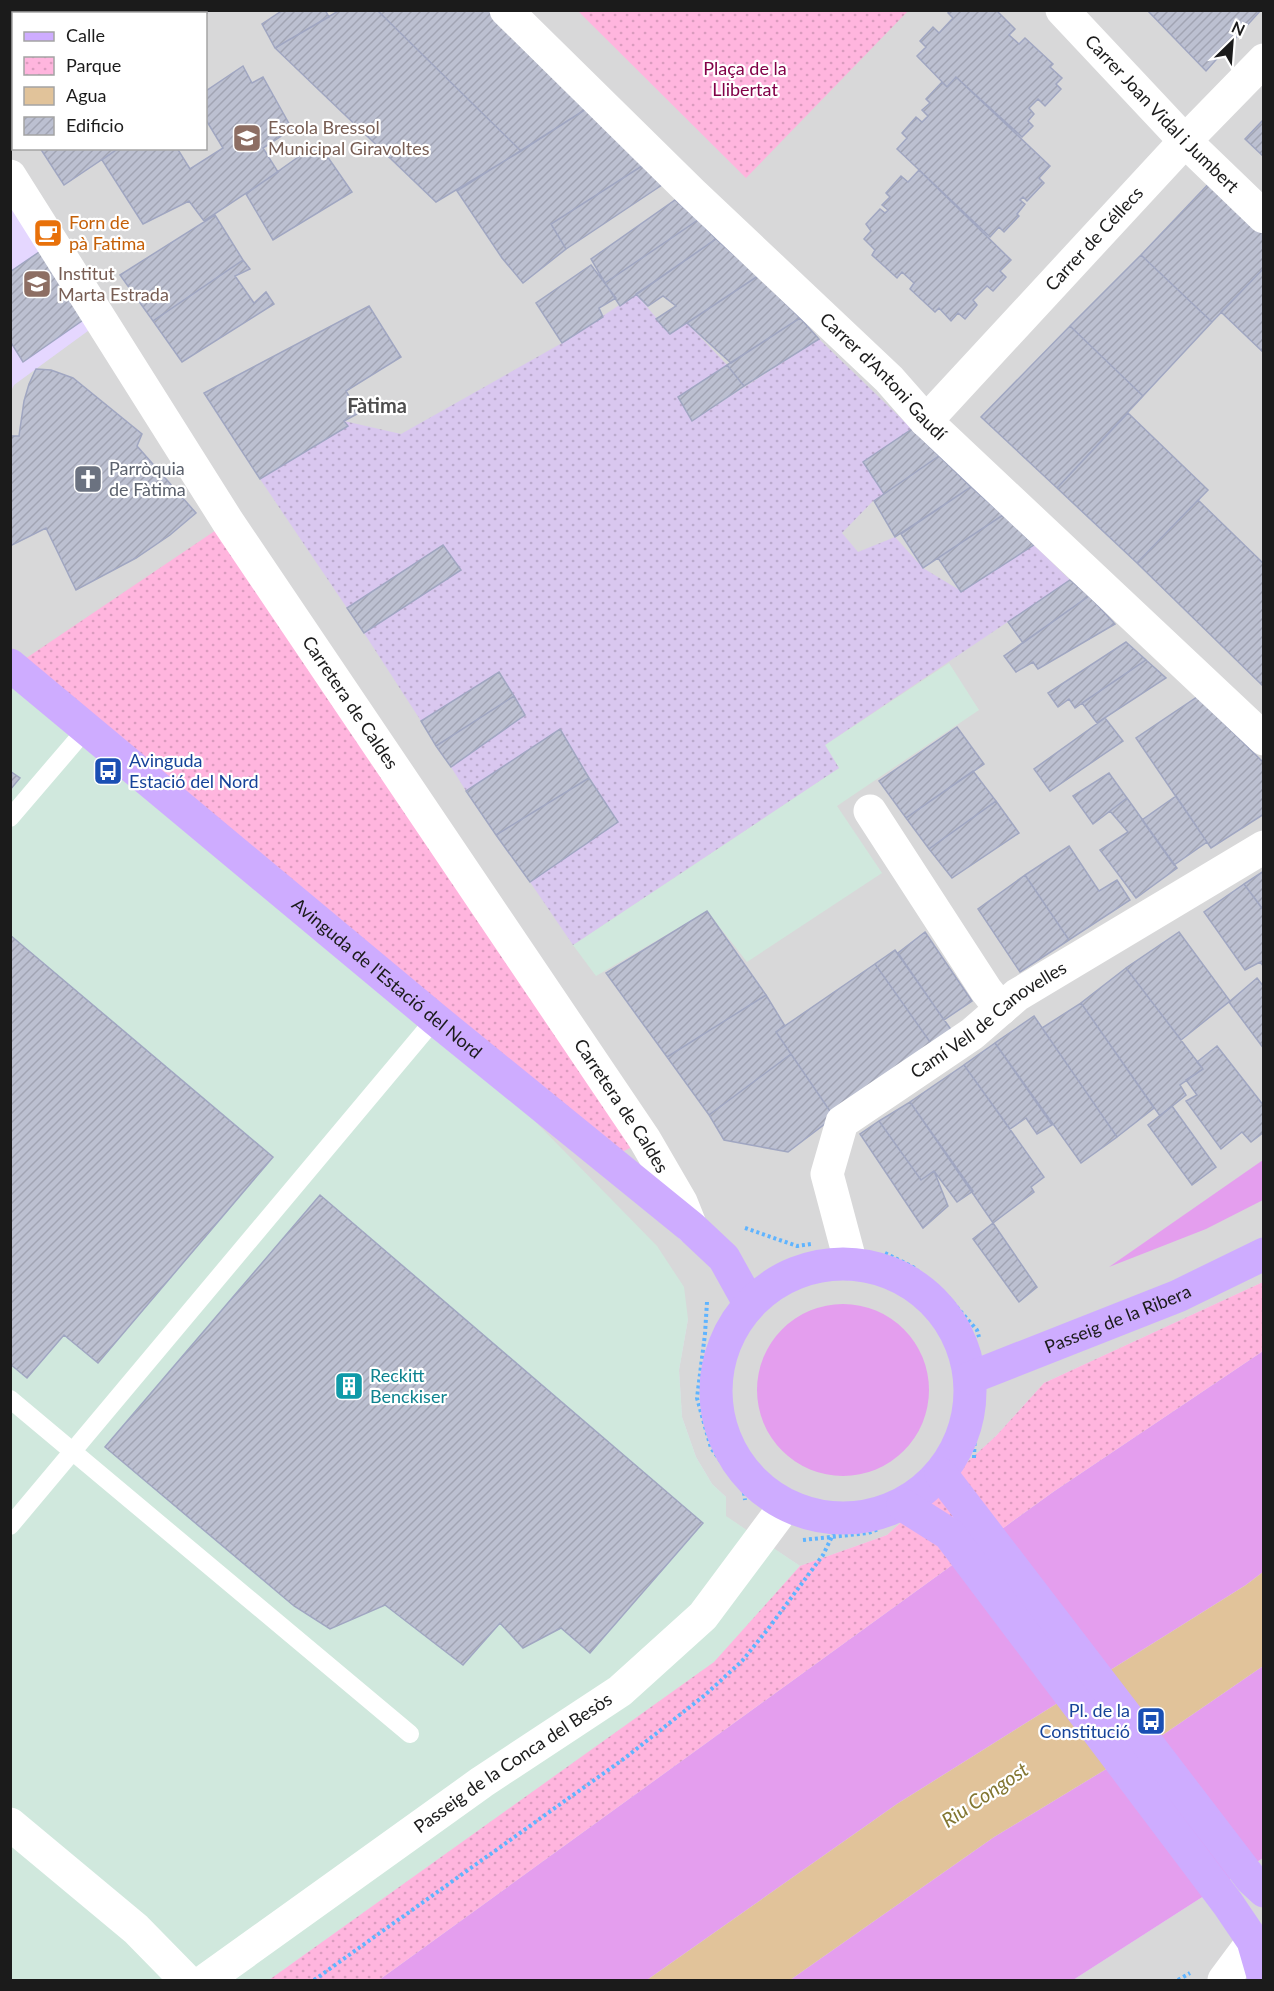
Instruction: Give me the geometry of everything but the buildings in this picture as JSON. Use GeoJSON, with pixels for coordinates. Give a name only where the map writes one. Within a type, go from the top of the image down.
{"type":"FeatureCollection","features":[{"type":"Feature","properties":{"kind":"street","name":"Carrer d'Antoni Gaudí"},"geometry":{"type":"LineString","coordinates":[[506,10],[692,193],[889,379],[926,421],[1263,739]]}},
{"type":"Feature","properties":{"kind":"street","name":"Carrer Joan Vidal i Jumbert"},"geometry":{"type":"LineString","coordinates":[[1062,10],[1185,141],[1263,217]]}},
{"type":"Feature","properties":{"kind":"street","name":"Carrer de Céllecs"},"geometry":{"type":"LineString","coordinates":[[926,421],[1263,60]]}},
{"type":"Feature","properties":{"kind":"street","name":"Carretera de Caldes"},"geometry":{"type":"LineString","coordinates":[[10,176],[228,522],[645,1140],[681,1202],[691,1227]]}},
{"type":"Feature","properties":{"kind":"street","name":"Avinguda de l'Estació del Nord"},"geometry":{"type":"LineString","coordinates":[[10,665],[435,1019],[691,1227],[724,1258],[749,1303]]}},
{"type":"Feature","properties":{"kind":"street"},"geometry":{"type":"LineString","coordinates":[[870,811],[986,990],[1001,1009]]}},
{"type":"Feature","properties":{"kind":"street","name":"Camí Vell de Canovelles"},"geometry":{"type":"LineString","coordinates":[[848,1253],[827,1174],[842,1122],[972,1034],[1017,995],[1263,848]]}},
{"type":"Feature","properties":{"kind":"street"},"geometry":{"type":"LineString","coordinates":[[1257,1885],[960,1525],[911,1510],[836,1527],[778,1516],[735,1461],[720,1430],[714,1397],[717,1363],[729,1331],[749,1303],[771,1285],[795,1272],[823,1264],[848,1253],[918,1287],[944,1312],[979,1374],[970,1412],[946,1481],[960,1525],[1253,1941],[1263,1979]]}},
{"type":"Feature","properties":{"kind":"street","name":"Passeig de la Ribera"},"geometry":{"type":"LineString","coordinates":[[979,1374],[1178,1296],[1263,1254]]}},
{"type":"Feature","properties":{"kind":"street"},"geometry":{"type":"LineString","coordinates":[[911,1510],[923,1491],[946,1481]]}},
{"type":"Feature","properties":{"kind":"street","name":"Passeig de la Conca del Besòs"},"geometry":{"type":"LineString","coordinates":[[206,1980],[473,1789],[620,1691],[703,1616],[778,1516]]}},
{"type":"Feature","properties":{"kind":"street"},"geometry":{"type":"LineString","coordinates":[[10,1824],[136,1929],[186,1980]]}},
{"type":"Feature","properties":{"kind":"street"},"geometry":{"type":"LineString","coordinates":[[1224,1980],[1253,1941]]}},
{"type":"Feature","properties":{"kind":"lane"},"geometry":{"type":"LineString","coordinates":[[10,818],[87,728]]}},
{"type":"Feature","properties":{"kind":"lane"},"geometry":{"type":"LineString","coordinates":[[10,1526],[435,1019]]}},
{"type":"Feature","properties":{"kind":"lane"},"geometry":{"type":"LineString","coordinates":[[10,1399],[410,1734]]}},
{"type":"Feature","properties":{"kind":"path"},"geometry":{"type":"LineString","coordinates":[[911,1510],[914,1518],[868,1533],[836,1527],[793,1541],[778,1516],[746,1509],[744,1492],[711,1448],[697,1398],[705,1334],[707,1286],[745,1227],[797,1246],[833,1241],[848,1253],[870,1245],[913,1267],[948,1297],[977,1330],[979,1374],[991,1385],[975,1432],[974,1468],[946,1481]]}},
{"type":"Feature","properties":{"kind":"path"},"geometry":{"type":"LineString","coordinates":[[314,1980],[624,1758],[705,1695],[742,1661],[768,1629],[823,1555],[836,1527]]}},
{"type":"Feature","properties":{"kind":"shaded area"},"geometry":{"type":"Polygon","coordinates":[[[10,11],[1263,11],[1263,1282],[1044,1383],[996,1436],[887,1535],[800,1566],[725,1516],[726,1497],[712,1484],[696,1457],[682,1417],[679,1370],[688,1319],[11,665],[10,11]]]}},
{"type":"Feature","properties":{"kind":"shaded area","name":"Institut Marta Estrada"},"geometry":{"type":"Polygon","coordinates":[[[10,201],[92,328],[14,385],[11,391],[10,201]]]}},
{"type":"Feature","properties":{"kind":"shaded area"},"geometry":{"type":"Polygon","coordinates":[[[636,294],[670,334],[687,323],[727,365],[678,397],[692,421],[819,339],[912,429],[863,462],[884,494],[873,501],[842,533],[858,552],[895,537],[923,568],[961,591],[1034,545],[1070,580],[825,745],[839,768],[573,945],[530,882],[617,822],[560,729],[466,791],[451,767],[525,715],[500,672],[421,721],[364,633],[461,570],[442,545],[347,608],[260,479],[344,421],[401,434],[562,343],[636,294]]]}},
{"type":"Feature","properties":{"kind":"shaded area"},"geometry":{"type":"Polygon","coordinates":[[[949,663],[979,710],[837,806],[882,873],[747,962],[707,911],[596,976],[573,945],[839,768],[825,745],[949,663]]]}},
{"type":"Feature","properties":{"kind":"shaded area"},"geometry":{"type":"Polygon","coordinates":[[[10,665],[435,1019],[657,1246],[684,1287],[688,1319],[679,1370],[682,1417],[696,1457],[712,1484],[726,1497],[726,1516],[800,1566],[715,1662],[269,1980],[11,1980],[10,665]]]}},
{"type":"Feature","properties":{"kind":"shaded area"},"geometry":{"type":"Polygon","coordinates":[[[1263,1160],[1263,1200],[1206,1229],[1109,1267],[1263,1160]]]}},
{"type":"Feature","properties":{"kind":"shaded area"},"geometry":{"type":"Polygon","coordinates":[[[843,1304],[860,1305],[876,1310],[891,1318],[904,1329],[915,1342],[923,1357],[928,1373],[928,1407],[923,1423],[915,1438],[904,1451],[891,1462],[876,1470],[860,1475],[843,1476],[826,1475],[810,1470],[795,1462],[782,1451],[771,1438],[763,1423],[758,1407],[757,1390],[758,1373],[763,1357],[771,1342],[782,1329],[795,1318],[810,1310],[826,1305],[843,1304]]]}},
{"type":"Feature","properties":{"kind":"shaded area"},"geometry":{"type":"Polygon","coordinates":[[[1263,1351],[1263,1572],[1246,1585],[897,1804],[647,1980],[379,1980],[1053,1492],[1263,1351]]]}},
{"type":"Feature","properties":{"kind":"shaded area"},"geometry":{"type":"Polygon","coordinates":[[[1263,1666],[1263,1858],[1073,1980],[790,1980],[994,1837],[1164,1734],[1263,1666]]]}},
{"type":"Feature","properties":{"kind":"shaded area"},"geometry":{"type":"Polygon","coordinates":[[[1263,1858],[1263,1980],[1073,1980],[1263,1858]]]}},
{"type":"Feature","properties":{"kind":"green space","name":"Plaça de la Llibertat"},"geometry":{"type":"Polygon","coordinates":[[[578,11],[908,11],[746,178],[578,11]]]}},
{"type":"Feature","properties":{"kind":"green space"},"geometry":{"type":"Polygon","coordinates":[[[228,522],[645,1140],[609,1159],[13,667],[228,522]]]}},
{"type":"Feature","properties":{"kind":"green space"},"geometry":{"type":"Polygon","coordinates":[[[1263,1282],[1263,1351],[1053,1492],[379,1980],[269,1980],[714,1662],[800,1566],[887,1535],[996,1436],[1044,1383],[1263,1282]]]}},
{"type":"Feature","properties":{"kind":"water","name":"Riu Congost"},"geometry":{"type":"Polygon","coordinates":[[[1263,1572],[1263,1666],[1164,1734],[994,1837],[790,1980],[647,1980],[897,1804],[1246,1585],[1263,1572]]]}},
{"type":"Feature","properties":{"kind":"place","name":"Escola Bressol Municipal Giravoltes"},"geometry":{"type":"Point","coordinates":[247,138]}},
{"type":"Feature","properties":{"kind":"place","name":"Forn de pà Fatima"},"geometry":{"type":"Point","coordinates":[48,233]}},
{"type":"Feature","properties":{"kind":"place","name":"Institut Marta Estrada"},"geometry":{"type":"Point","coordinates":[37,284]}},
{"type":"Feature","properties":{"kind":"place","name":"Parròquia de Fàtima"},"geometry":{"type":"Point","coordinates":[88,479]}},
{"type":"Feature","properties":{"kind":"place","name":"Avinguda Estació del Nord"},"geometry":{"type":"Point","coordinates":[108,771]}},
{"type":"Feature","properties":{"kind":"place","name":"Reckitt Benckiser"},"geometry":{"type":"Point","coordinates":[349,1386]}},
{"type":"Feature","properties":{"kind":"place","name":"Pl. de la Constitució"},"geometry":{"type":"Point","coordinates":[1151,1721]}},
{"type":"Feature","properties":{"kind":"district","name":"Fàtima"},"geometry":{"type":"Point","coordinates":[377,406]}}]}
